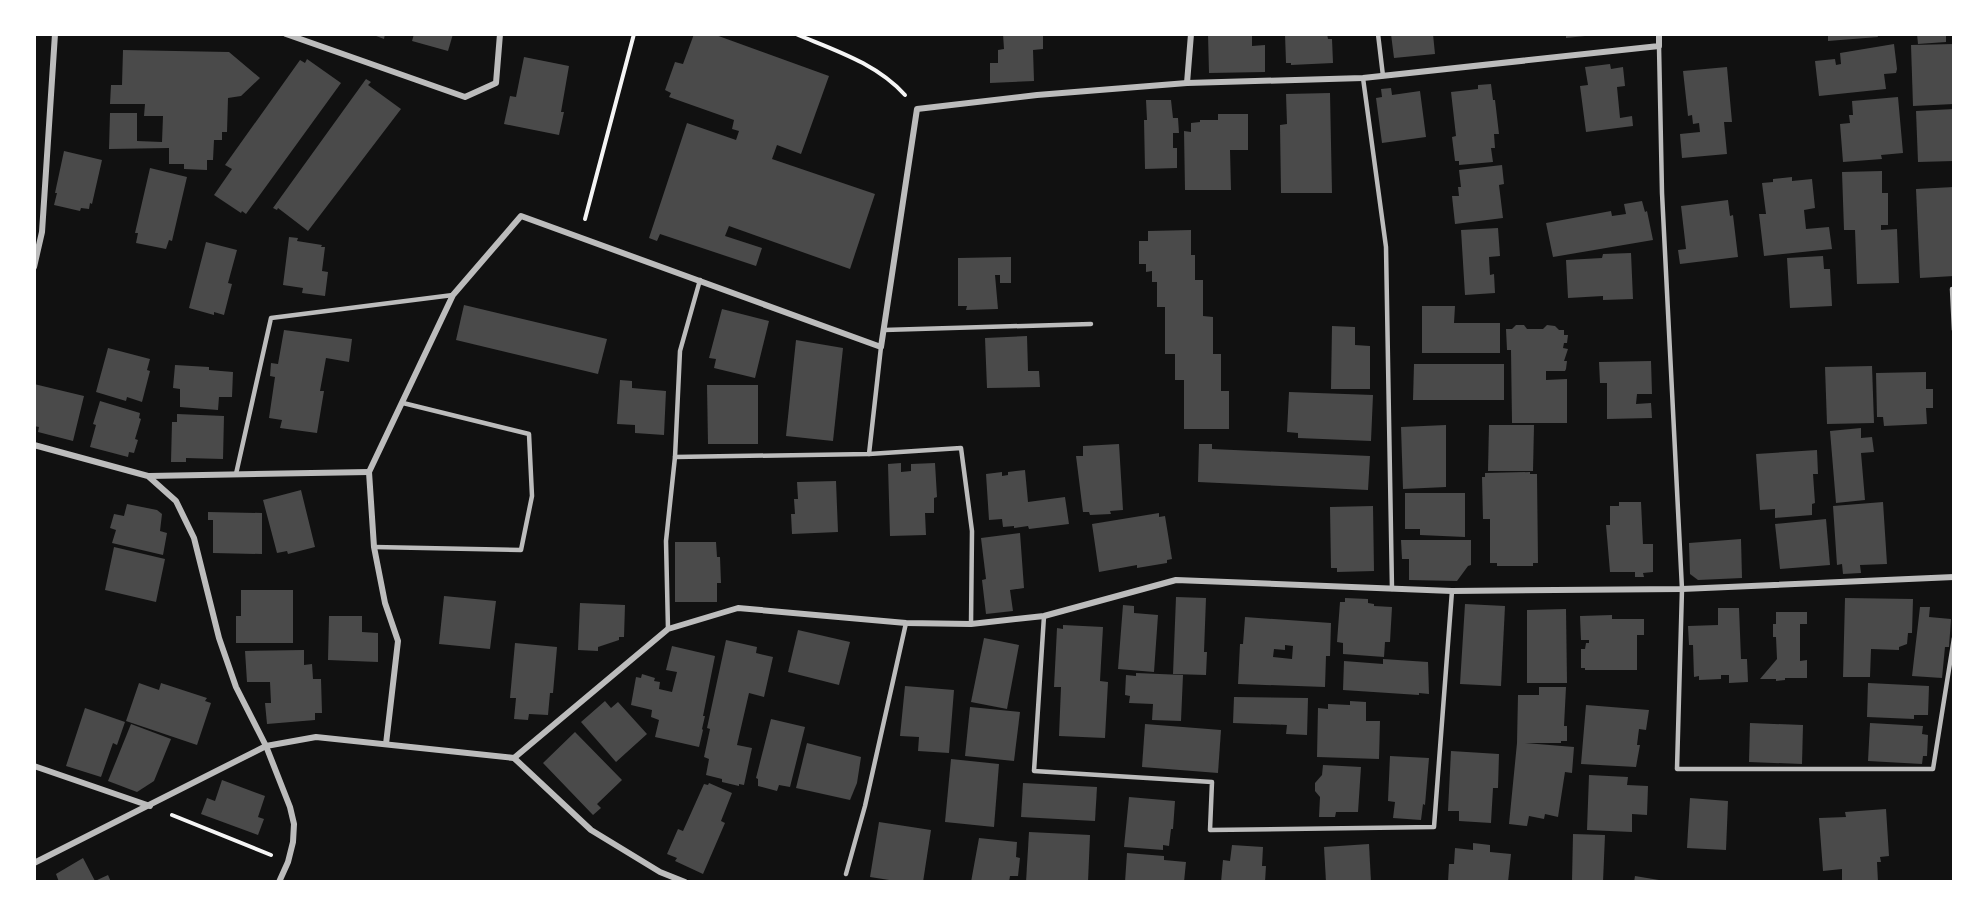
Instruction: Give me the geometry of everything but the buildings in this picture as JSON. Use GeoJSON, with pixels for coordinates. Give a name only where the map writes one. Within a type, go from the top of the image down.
{"type":"FeatureCollection","features":[{"type":"Feature","properties":{"kind":"street"},"geometry":{"type":"LineString","coordinates":[[34,267],[42,232],[55,34]]}},
{"type":"Feature","properties":{"kind":"street"},"geometry":{"type":"LineString","coordinates":[[286,34],[465,97],[496,83],[500,34]]}},
{"type":"Feature","properties":{"kind":"street"},"geometry":{"type":"LineString","coordinates":[[1187,83],[1191,34]]}},
{"type":"Feature","properties":{"kind":"street"},"geometry":{"type":"LineString","coordinates":[[386,744],[398,641],[385,603],[374,547],[369,472],[453,295],[520,216],[880,347],[917,109],[1037,95],[1187,83],[1383,76],[1659,46],[1659,34]]}},
{"type":"Feature","properties":{"kind":"street"},"geometry":{"type":"LineString","coordinates":[[34,445],[148,476],[369,472]]}},
{"type":"Feature","properties":{"kind":"street"},"geometry":{"type":"LineString","coordinates":[[148,476],[176,501],[194,538],[219,638],[236,687],[266,746],[290,807],[294,824],[293,842],[288,862],[279,882]]}},
{"type":"Feature","properties":{"kind":"street"},"geometry":{"type":"LineString","coordinates":[[514,758],[668,629],[738,608],[906,623],[971,624],[1044,616],[1176,580],[1452,591],[1682,588],[1953,577]]}},
{"type":"Feature","properties":{"kind":"street"},"geometry":{"type":"LineString","coordinates":[[34,863],[266,746],[316,737],[514,758],[591,830],[660,872],[685,882]]}},
{"type":"Feature","properties":{"kind":"street"},"geometry":{"type":"LineString","coordinates":[[34,766],[150,806]]}},
{"type":"Feature","properties":{"kind":"lane"},"geometry":{"type":"LineString","coordinates":[[1378,34],[1383,76]]}},
{"type":"Feature","properties":{"kind":"lane"},"geometry":{"type":"LineString","coordinates":[[1659,46],[1662,193],[1682,588],[1677,769],[1933,769],[1953,638]]}},
{"type":"Feature","properties":{"kind":"lane"},"geometry":{"type":"LineString","coordinates":[[1363,78],[1386,247],[1392,589]]}},
{"type":"Feature","properties":{"kind":"lane"},"geometry":{"type":"LineString","coordinates":[[668,629],[666,542],[675,457],[680,351],[700,280]]}},
{"type":"Feature","properties":{"kind":"lane"},"geometry":{"type":"LineString","coordinates":[[1953,289],[1953,330]]}},
{"type":"Feature","properties":{"kind":"lane"},"geometry":{"type":"LineString","coordinates":[[236,474],[271,318],[453,295]]}},
{"type":"Feature","properties":{"kind":"lane"},"geometry":{"type":"LineString","coordinates":[[884,330],[1091,324]]}},
{"type":"Feature","properties":{"kind":"lane"},"geometry":{"type":"LineString","coordinates":[[869,454],[880,347]]}},
{"type":"Feature","properties":{"kind":"lane"},"geometry":{"type":"LineString","coordinates":[[374,547],[521,550],[532,496],[528,434],[403,403]]}},
{"type":"Feature","properties":{"kind":"lane"},"geometry":{"type":"LineString","coordinates":[[675,457],[869,454],[961,448],[972,531],[971,624]]}},
{"type":"Feature","properties":{"kind":"lane"},"geometry":{"type":"LineString","coordinates":[[1044,616],[1034,771],[1212,782],[1210,830],[1434,826],[1452,591]]}},
{"type":"Feature","properties":{"kind":"lane"},"geometry":{"type":"LineString","coordinates":[[846,874],[865,806],[906,623]]}},
{"type":"Feature","properties":{"kind":"path"},"geometry":{"type":"LineString","coordinates":[[580,238],[634,34]]}},
{"type":"Feature","properties":{"kind":"path"},"geometry":{"type":"LineString","coordinates":[[795,34],[861,62],[893,81],[917,109]]}},
{"type":"Feature","properties":{"kind":"path"},"geometry":{"type":"LineString","coordinates":[[150,806],[288,862]]}}]}
